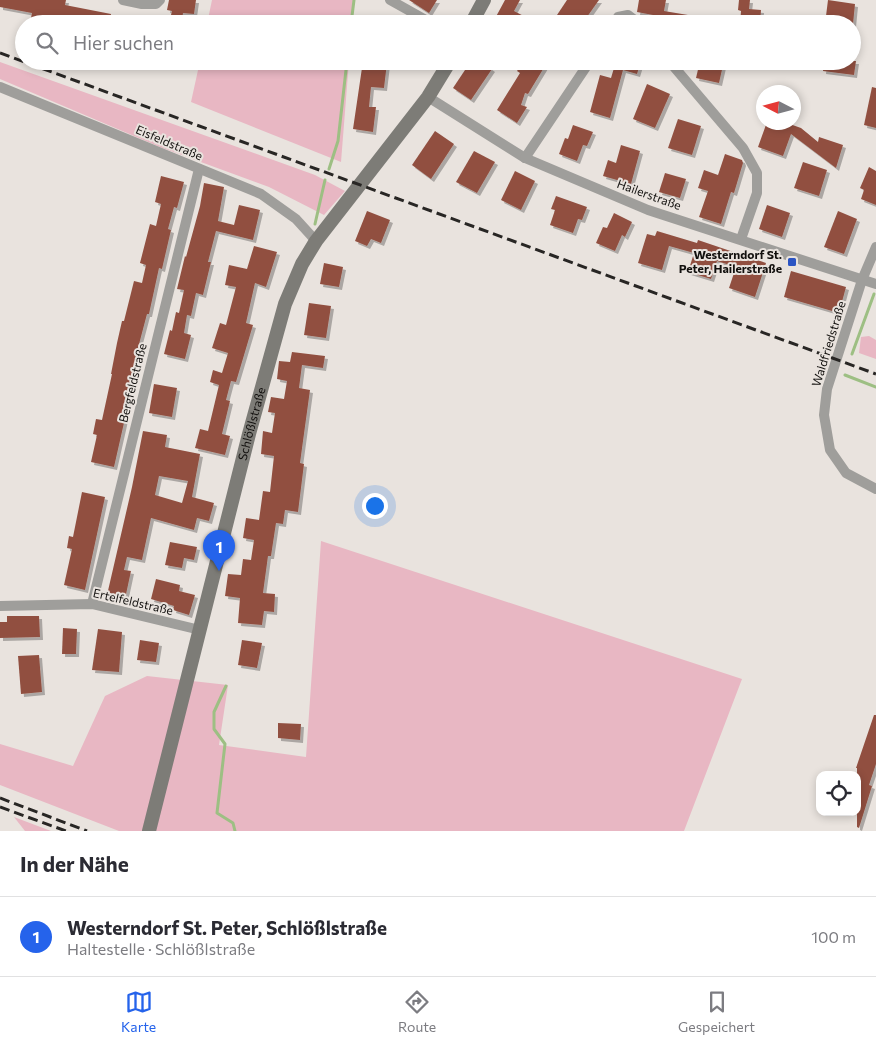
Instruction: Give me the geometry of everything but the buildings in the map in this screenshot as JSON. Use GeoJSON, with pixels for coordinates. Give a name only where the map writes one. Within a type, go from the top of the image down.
{"type":"FeatureCollection","features":[{"type":"Feature","properties":{"kind":"street"},"geometry":{"type":"LineString","coordinates":[[123,0],[142,4],[156,4],[160,0]]}},
{"type":"Feature","properties":{"kind":"street"},"geometry":{"type":"LineString","coordinates":[[390,0],[417,15]]}},
{"type":"Feature","properties":{"kind":"street"},"geometry":{"type":"LineString","coordinates":[[476,15],[484,0]]}},
{"type":"Feature","properties":{"kind":"street","name":"Schlößlstraße"},"geometry":{"type":"LineString","coordinates":[[149,831],[249,434],[285,304],[302,264],[316,241],[428,97],[444,70]]}},
{"type":"Feature","properties":{"kind":"street"},"geometry":{"type":"LineString","coordinates":[[525,158],[584,70]]}},
{"type":"Feature","properties":{"kind":"street"},"geometry":{"type":"LineString","coordinates":[[677,70],[743,148],[757,173],[757,193],[741,239]]}},
{"type":"Feature","properties":{"kind":"street","name":"Eisfeldstraße"},"geometry":{"type":"LineString","coordinates":[[0,87],[261,194],[296,219],[316,241]]}},
{"type":"Feature","properties":{"kind":"street","name":"Hailerstraße"},"geometry":{"type":"LineString","coordinates":[[428,97],[525,158],[648,210],[876,284]]}},
{"type":"Feature","properties":{"kind":"street","name":"Bergfeldstraße"},"geometry":{"type":"LineString","coordinates":[[92,604],[199,169]]}},
{"type":"Feature","properties":{"kind":"street","name":"Waldfriedstraße"},"geometry":{"type":"LineString","coordinates":[[876,247],[862,280],[828,388],[824,415],[830,450],[846,473],[876,489]]}},
{"type":"Feature","properties":{"kind":"street","name":"Ertelfeldstraße"},"geometry":{"type":"LineString","coordinates":[[0,606],[92,604],[200,630]]}},
{"type":"Feature","properties":{"kind":"shaded area"},"geometry":{"type":"Polygon","coordinates":[[[212,0],[353,0],[352,15],[209,15],[212,0]]]}},
{"type":"Feature","properties":{"kind":"shaded area"},"geometry":{"type":"Polygon","coordinates":[[[0,62],[15,67],[15,70],[22,70],[315,175],[345,191],[324,215],[269,187],[160,147],[0,79],[0,62]]]}},
{"type":"Feature","properties":{"kind":"shaded area"},"geometry":{"type":"Polygon","coordinates":[[[198,70],[348,70],[341,162],[191,102],[198,70]]]}},
{"type":"Feature","properties":{"kind":"shaded area"},"geometry":{"type":"Polygon","coordinates":[[[869,336],[876,340],[876,359],[859,353],[861,337],[869,336]]]}},
{"type":"Feature","properties":{"kind":"shaded area"},"geometry":{"type":"Polygon","coordinates":[[[321,541],[742,679],[684,831],[119,831],[0,785],[0,744],[73,766],[105,696],[147,676],[228,685],[219,745],[306,757],[321,541]]]}},
{"type":"Feature","properties":{"kind":"shaded area"},"geometry":{"type":"Polygon","coordinates":[[[14,817],[51,831],[25,831],[14,817]]]}},
{"type":"Feature","properties":{"kind":"waterway"},"geometry":{"type":"LineString","coordinates":[[352,15],[354,0]]}},
{"type":"Feature","properties":{"kind":"waterway"},"geometry":{"type":"LineString","coordinates":[[329,169],[338,141],[346,70]]}},
{"type":"Feature","properties":{"kind":"waterway"},"geometry":{"type":"LineString","coordinates":[[315,224],[325,180]]}},
{"type":"Feature","properties":{"kind":"waterway"},"geometry":{"type":"LineString","coordinates":[[852,354],[874,294]]}},
{"type":"Feature","properties":{"kind":"waterway"},"geometry":{"type":"LineString","coordinates":[[845,375],[876,387]]}},
{"type":"Feature","properties":{"kind":"waterway"},"geometry":{"type":"LineString","coordinates":[[226,686],[214,712],[214,729],[225,744],[217,813],[233,823],[235,831]]}},
{"type":"Feature","properties":{"kind":"railway"},"geometry":{"type":"LineString","coordinates":[[0,53],[15,58]]}},
{"type":"Feature","properties":{"kind":"railway"},"geometry":{"type":"LineString","coordinates":[[46,70],[876,374]]}},
{"type":"Feature","properties":{"kind":"railway"},"geometry":{"type":"LineString","coordinates":[[0,798],[87,831]]}},
{"type":"Feature","properties":{"kind":"railway"},"geometry":{"type":"LineString","coordinates":[[0,807],[66,831]]}},
{"type":"Feature","properties":{"kind":"place","name":"Westerndorf St. Peter, Hailerstraße"},"geometry":{"type":"Point","coordinates":[792,262]}},
{"type":"Feature","properties":{"kind":"place","name":"Westerndorf St. Peter, Schlößlstraße"},"geometry":{"type":"Point","coordinates":[219,571]}}]}
